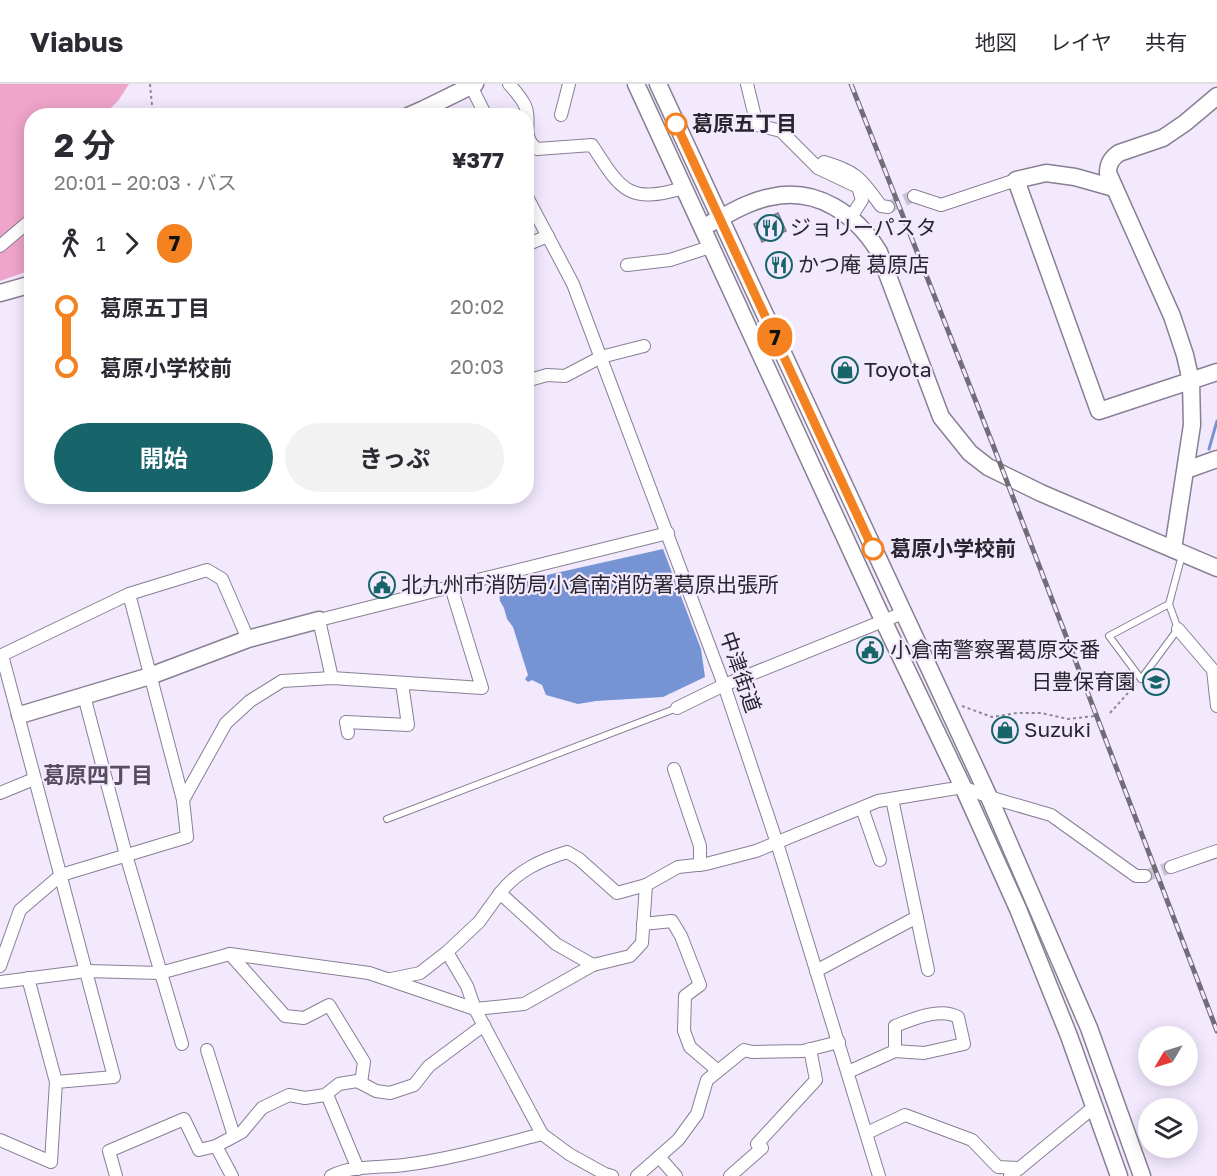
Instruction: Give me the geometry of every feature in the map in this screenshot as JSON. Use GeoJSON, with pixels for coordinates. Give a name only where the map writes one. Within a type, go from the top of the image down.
{"type":"FeatureCollection","features":[{"type":"Feature","properties":{"kind":"street"},"geometry":{"type":"LineString","coordinates":[[509,84],[525,108]]}},
{"type":"Feature","properties":{"kind":"street"},"geometry":{"type":"LineString","coordinates":[[561,115],[569,84]]}},
{"type":"Feature","properties":{"kind":"street"},"geometry":{"type":"LineString","coordinates":[[636,84],[883,620],[963,787],[1022,920],[1069,1036],[1119,1176]]}},
{"type":"Feature","properties":{"kind":"street"},"geometry":{"type":"LineString","coordinates":[[658,84],[989,797],[1089,1028],[1142,1176]]}},
{"type":"Feature","properties":{"kind":"street"},"geometry":{"type":"LineString","coordinates":[[747,84],[757,125],[781,131],[818,168],[858,187],[862,200],[851,217]]}},
{"type":"Feature","properties":{"kind":"street"},"geometry":{"type":"LineString","coordinates":[[425,108],[472,85],[482,108]]}},
{"type":"Feature","properties":{"kind":"street"},"geometry":{"type":"LineString","coordinates":[[1178,551],[1192,425],[1191,381],[1172,316],[1114,188],[1108,167],[1113,157],[1126,150],[1163,138],[1216,101]]}},
{"type":"Feature","properties":{"kind":"street"},"geometry":{"type":"LineString","coordinates":[[534,147],[537,149],[592,145],[617,183],[637,194],[665,194],[683,188]]}},
{"type":"Feature","properties":{"kind":"street"},"geometry":{"type":"LineString","coordinates":[[818,168],[824,162],[847,169],[864,183],[881,206],[888,207]]}},
{"type":"Feature","properties":{"kind":"street"},"geometry":{"type":"LineString","coordinates":[[914,196],[941,205],[1016,180],[1046,173],[1075,177],[1114,188]]}},
{"type":"Feature","properties":{"kind":"street"},"geometry":{"type":"LineString","coordinates":[[1016,180],[1099,411],[1217,372]]}},
{"type":"Feature","properties":{"kind":"street"},"geometry":{"type":"LineString","coordinates":[[701,227],[743,206],[770,197],[793,195],[814,197],[851,217],[870,237],[879,252],[941,417],[970,453],[988,467],[1041,493],[1217,568]]}},
{"type":"Feature","properties":{"kind":"street","name":"中津街道"},"geometry":{"type":"LineString","coordinates":[[534,210],[573,284],[724,685],[777,843],[879,1176]]}},
{"type":"Feature","properties":{"kind":"street"},"geometry":{"type":"LineString","coordinates":[[0,246],[24,226]]}},
{"type":"Feature","properties":{"kind":"street"},"geometry":{"type":"LineString","coordinates":[[534,242],[548,236]]}},
{"type":"Feature","properties":{"kind":"street"},"geometry":{"type":"LineString","coordinates":[[627,265],[670,260],[710,247]]}},
{"type":"Feature","properties":{"kind":"street"},"geometry":{"type":"LineString","coordinates":[[0,293],[24,286]]}},
{"type":"Feature","properties":{"kind":"street"},"geometry":{"type":"LineString","coordinates":[[534,379],[547,375],[565,376],[601,357],[644,346]]}},
{"type":"Feature","properties":{"kind":"street"},"geometry":{"type":"LineString","coordinates":[[1186,470],[1217,459]]}},
{"type":"Feature","properties":{"kind":"street"},"geometry":{"type":"LineString","coordinates":[[20,715],[150,676],[248,639],[488,576],[668,533]]}},
{"type":"Feature","properties":{"kind":"street"},"geometry":{"type":"LineString","coordinates":[[56,1082],[114,1077],[34,779],[20,715],[1,656],[129,594],[207,570],[222,579],[248,639]]}},
{"type":"Feature","properties":{"kind":"street"},"geometry":{"type":"LineString","coordinates":[[183,800],[226,723],[250,701],[282,681],[332,678],[482,688],[451,587]]}},
{"type":"Feature","properties":{"kind":"street"},"geometry":{"type":"LineString","coordinates":[[0,966],[20,910],[61,875],[187,837],[183,800],[129,594]]}},
{"type":"Feature","properties":{"kind":"street"},"geometry":{"type":"LineString","coordinates":[[677,708],[724,685],[903,613]]}},
{"type":"Feature","properties":{"kind":"street"},"geometry":{"type":"LineString","coordinates":[[319,620],[332,678]]}},
{"type":"Feature","properties":{"kind":"street"},"geometry":{"type":"LineString","coordinates":[[1178,629],[1213,669],[1217,706]]}},
{"type":"Feature","properties":{"kind":"street"},"geometry":{"type":"LineString","coordinates":[[348,733],[346,722],[408,725],[402,683]]}},
{"type":"Feature","properties":{"kind":"street"},"geometry":{"type":"LineString","coordinates":[[84,696],[126,855],[182,1044]]}},
{"type":"Feature","properties":{"kind":"street"},"geometry":{"type":"LineString","coordinates":[[674,769],[700,846],[700,865]]}},
{"type":"Feature","properties":{"kind":"street"},"geometry":{"type":"LineString","coordinates":[[0,793],[34,779]]}},
{"type":"Feature","properties":{"kind":"street"},"geometry":{"type":"LineString","coordinates":[[387,979],[420,973],[479,922],[506,885],[534,864],[567,852],[579,859],[617,893],[646,885],[678,867],[700,865],[756,851],[878,801],[963,787],[1051,815],[1136,876],[1144,876]]}},
{"type":"Feature","properties":{"kind":"street"},"geometry":{"type":"LineString","coordinates":[[892,799],[928,970]]}},
{"type":"Feature","properties":{"kind":"street"},"geometry":{"type":"LineString","coordinates":[[862,808],[880,860]]}},
{"type":"Feature","properties":{"kind":"street"},"geometry":{"type":"LineString","coordinates":[[1171,867],[1217,851]]}},
{"type":"Feature","properties":{"kind":"street"},"geometry":{"type":"LineString","coordinates":[[0,982],[87,971],[160,973],[230,954],[369,973],[475,1009],[524,1004],[593,965],[630,956],[642,943],[646,885]]}},
{"type":"Feature","properties":{"kind":"street"},"geometry":{"type":"LineString","coordinates":[[500,893],[556,945],[593,965]]}},
{"type":"Feature","properties":{"kind":"street"},"geometry":{"type":"LineString","coordinates":[[816,971],[917,917]]}},
{"type":"Feature","properties":{"kind":"street"},"geometry":{"type":"LineString","coordinates":[[643,924],[672,921],[681,936],[700,985],[685,996],[684,1031],[690,1047],[717,1070]]}},
{"type":"Feature","properties":{"kind":"street"},"geometry":{"type":"LineString","coordinates":[[447,952],[467,986],[475,1009],[542,1134],[569,1154],[612,1176]]}},
{"type":"Feature","properties":{"kind":"street"},"geometry":{"type":"LineString","coordinates":[[230,954],[285,1016],[304,1018],[329,1005],[364,1062],[361,1083]]}},
{"type":"Feature","properties":{"kind":"street"},"geometry":{"type":"LineString","coordinates":[[0,1140],[51,1162],[56,1082],[28,978]]}},
{"type":"Feature","properties":{"kind":"street"},"geometry":{"type":"LineString","coordinates":[[848,1072],[895,1051],[924,1053],[964,1044],[958,1017],[950,1012],[916,1018],[895,1026],[895,1051]]}},
{"type":"Feature","properties":{"kind":"street"},"geometry":{"type":"LineString","coordinates":[[116,1176],[109,1150],[184,1119],[199,1150],[216,1146],[242,1132],[262,1108],[289,1095],[304,1098],[325,1095],[339,1084],[357,1081],[376,1091],[390,1093],[414,1085],[429,1066],[484,1025]]}},
{"type":"Feature","properties":{"kind":"street"},"geometry":{"type":"LineString","coordinates":[[637,1176],[678,1140],[697,1114],[707,1080],[744,1050],[752,1052],[810,1049],[839,1042]]}},
{"type":"Feature","properties":{"kind":"street"},"geometry":{"type":"LineString","coordinates":[[730,1176],[762,1148],[757,1144],[816,1080],[810,1049]]}},
{"type":"Feature","properties":{"kind":"street"},"geometry":{"type":"LineString","coordinates":[[207,1050],[234,1136]]}},
{"type":"Feature","properties":{"kind":"street"},"geometry":{"type":"LineString","coordinates":[[328,1097],[358,1169]]}},
{"type":"Feature","properties":{"kind":"street"},"geometry":{"type":"LineString","coordinates":[[867,1133],[905,1115],[972,1140],[998,1167],[1015,1172],[1094,1107]]}},
{"type":"Feature","properties":{"kind":"street"},"geometry":{"type":"LineString","coordinates":[[331,1176],[342,1170],[403,1170],[542,1134]]}},
{"type":"Feature","properties":{"kind":"street"},"geometry":{"type":"LineString","coordinates":[[216,1146],[232,1176]]}},
{"type":"Feature","properties":{"kind":"street"},"geometry":{"type":"LineString","coordinates":[[658,1157],[676,1176]]}},
{"type":"Feature","properties":{"kind":"lane"},"geometry":{"type":"LineString","coordinates":[[1169,604],[1109,636],[1141,679],[1178,629],[1169,604],[1178,551]]}},
{"type":"Feature","properties":{"kind":"lane"},"geometry":{"type":"LineString","coordinates":[[387,819],[677,708]]}},
{"type":"Feature","properties":{"kind":"path"},"geometry":{"type":"LineString","coordinates":[[150,84],[152,108]]}},
{"type":"Feature","properties":{"kind":"path"},"geometry":{"type":"LineString","coordinates":[[1110,713],[1141,679]]}},
{"type":"Feature","properties":{"kind":"path"},"geometry":{"type":"LineString","coordinates":[[943,698],[992,717],[1017,713],[1041,713],[1068,719],[1095,716]]}},
{"type":"Feature","properties":{"kind":"shaded area"},"geometry":{"type":"Polygon","coordinates":[[[0,84],[129,84],[110,108],[24,108],[24,272],[0,281],[0,84]]]}},
{"type":"Feature","properties":{"kind":"water"},"geometry":{"type":"Polygon","coordinates":[[[663,549],[701,649],[705,677],[663,697],[578,704],[546,695],[542,685],[532,680],[528,682],[525,679],[528,675],[513,627],[500,601],[498,586],[663,549]]]}},
{"type":"Feature","properties":{"kind":"building","name":"ジョリーパスタ"},"geometry":{"type":"Polygon","coordinates":[[[778,213],[786,231],[762,242],[754,224],[778,213]]]}},
{"type":"Feature","properties":{"kind":"waterway"},"geometry":{"type":"LineString","coordinates":[[1209,449],[1217,421]]}},
{"type":"Feature","properties":{"kind":"tunnel"},"geometry":{"type":"LineString","coordinates":[[888,207],[914,196]]}},
{"type":"Feature","properties":{"kind":"tunnel"},"geometry":{"type":"LineString","coordinates":[[1145,876],[1171,867]]}},
{"type":"Feature","properties":{"kind":"railway"},"geometry":{"type":"LineString","coordinates":[[851,84],[993,445],[1217,1031]]}},
{"type":"Feature","properties":{"kind":"bus line","name":"7"},"geometry":{"type":"LineString","coordinates":[[676,124],[873,549]]}},
{"type":"Feature","properties":{"kind":"place","name":"葛原五丁目"},"geometry":{"type":"Point","coordinates":[676,124]}},
{"type":"Feature","properties":{"kind":"place","name":"ジョリーパスタ"},"geometry":{"type":"Point","coordinates":[770,228]}},
{"type":"Feature","properties":{"kind":"place","name":"かつ庵 葛原店"},"geometry":{"type":"Point","coordinates":[779,265]}},
{"type":"Feature","properties":{"kind":"place","name":"Toyota"},"geometry":{"type":"Point","coordinates":[845,370]}},
{"type":"Feature","properties":{"kind":"place","name":"葛原小学校前"},"geometry":{"type":"Point","coordinates":[873,549]}},
{"type":"Feature","properties":{"kind":"place","name":"北九州市消防局小倉南消防署葛原出張所"},"geometry":{"type":"Point","coordinates":[382,585]}},
{"type":"Feature","properties":{"kind":"place","name":"小倉南警察署葛原交番"},"geometry":{"type":"Point","coordinates":[870,650]}},
{"type":"Feature","properties":{"kind":"place","name":"日豊保育園"},"geometry":{"type":"Point","coordinates":[1156,682]}},
{"type":"Feature","properties":{"kind":"place","name":"Suzuki"},"geometry":{"type":"Point","coordinates":[1005,730]}},
{"type":"Feature","properties":{"kind":"district","name":"葛原四丁目"},"geometry":{"type":"Point","coordinates":[98,775]}}]}
